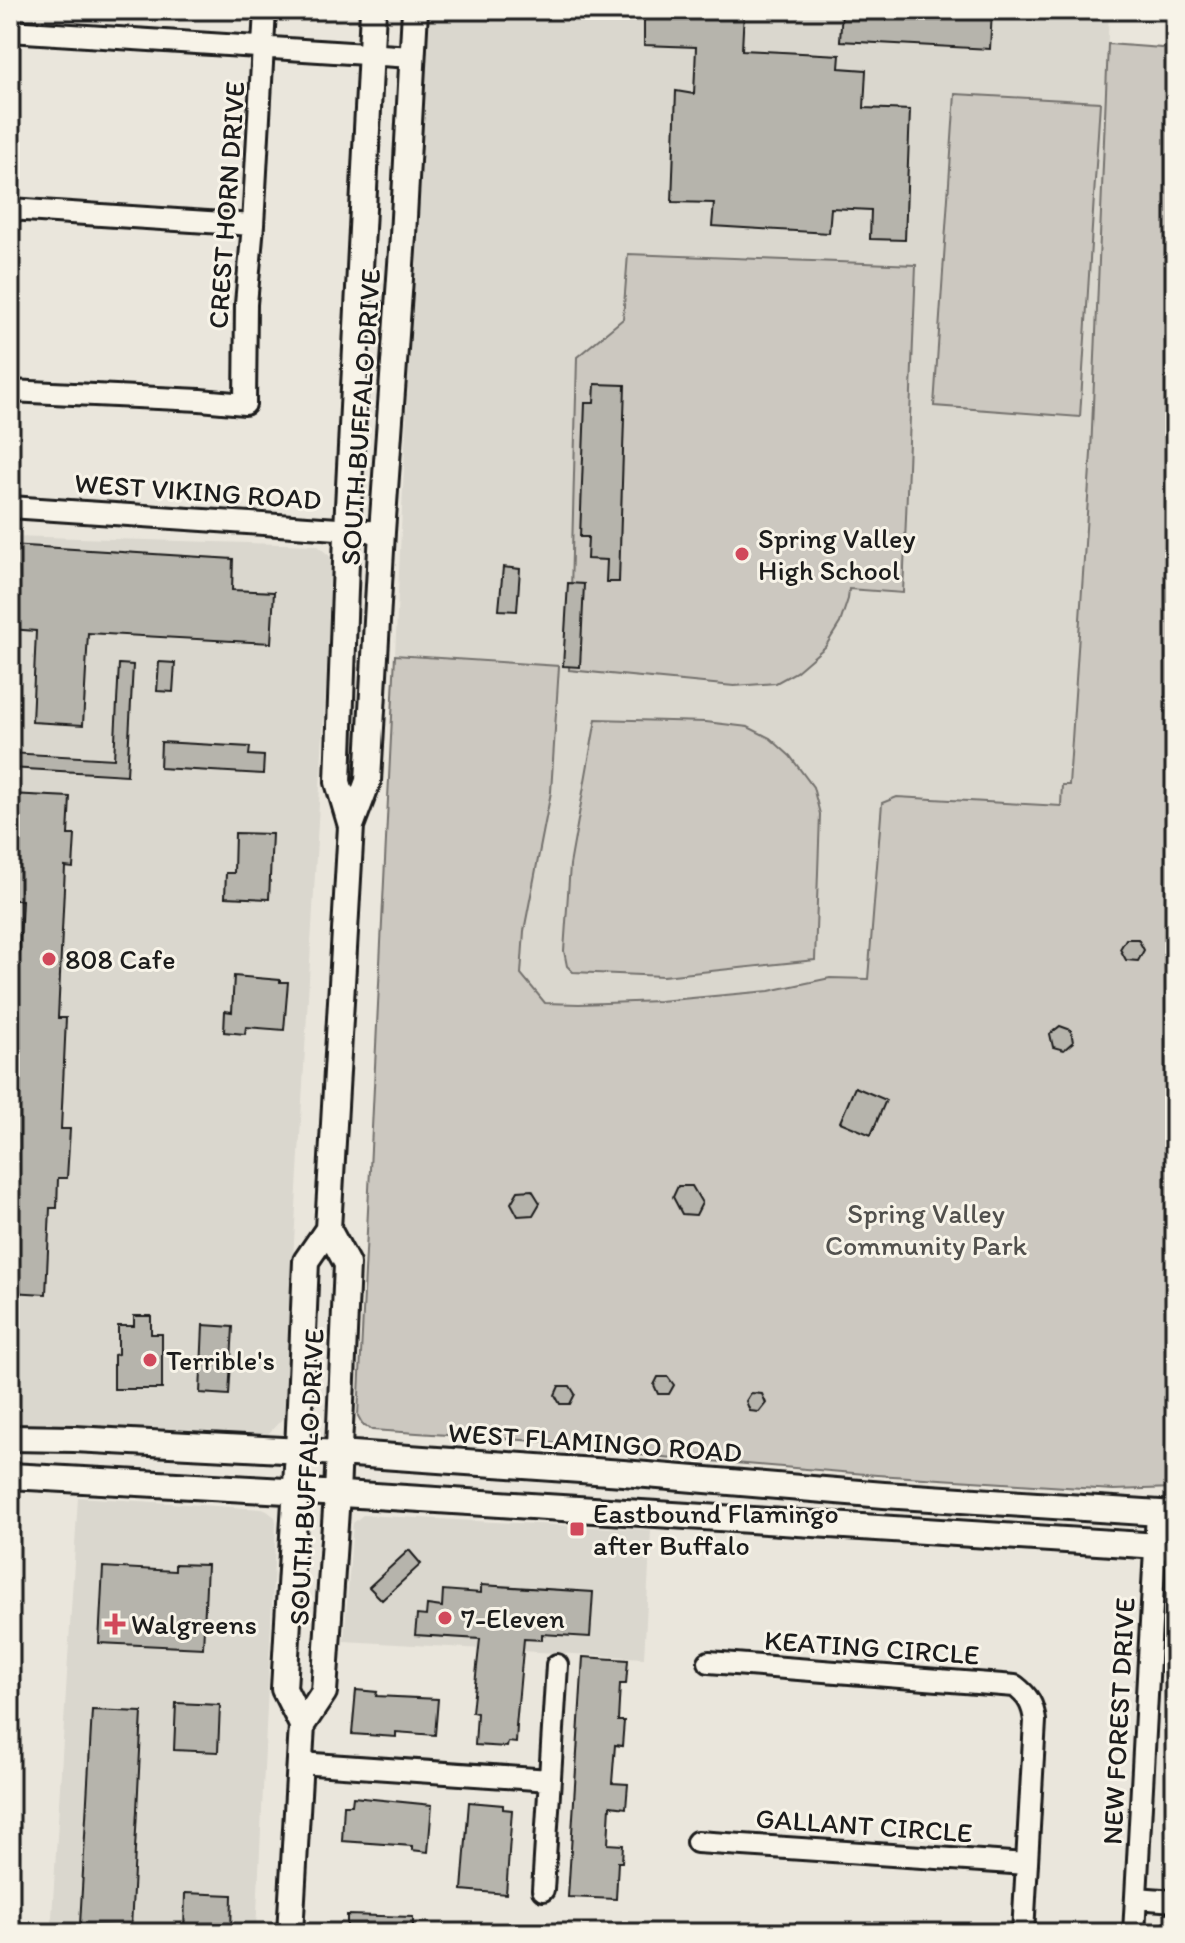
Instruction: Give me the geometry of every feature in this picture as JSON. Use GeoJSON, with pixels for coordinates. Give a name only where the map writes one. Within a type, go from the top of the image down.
{"type":"FeatureCollection","features":[{"type":"Feature","properties":{"kind":"main road","name":"SOUTH BUFFALO DRIVE"},"geometry":{"type":"LineString","coordinates":[[351,826],[338,782],[373,10]]}},
{"type":"Feature","properties":{"kind":"main road","name":"SOUTH BUFFALO DRIVE"},"geometry":{"type":"LineString","coordinates":[[302,1725],[284,1689],[306,1261],[328,1229],[351,826],[368,781],[415,10]]}},
{"type":"Feature","properties":{"kind":"main road","name":"SOUTH BUFFALO DRIVE"},"geometry":{"type":"LineString","coordinates":[[290,1933],[302,1725],[324,1692],[337,1494],[347,1264],[328,1229]]}},
{"type":"Feature","properties":{"kind":"main road","name":"WEST FLAMINGO ROAD"},"geometry":{"type":"LineString","coordinates":[[10,1438],[339,1453],[1166,1514]]}},
{"type":"Feature","properties":{"kind":"main road"},"geometry":{"type":"LineString","coordinates":[[10,1476],[1165,1546]]}},
{"type":"Feature","properties":{"kind":"street","name":"CREST HORN DRIVE"},"geometry":{"type":"LineString","coordinates":[[10,391],[245,404],[246,304],[265,10]]}},
{"type":"Feature","properties":{"kind":"street"},"geometry":{"type":"LineString","coordinates":[[10,31],[412,57]]}},
{"type":"Feature","properties":{"kind":"street"},"geometry":{"type":"LineString","coordinates":[[10,209],[253,225]]}},
{"type":"Feature","properties":{"kind":"street","name":"WEST VIKING ROAD"},"geometry":{"type":"LineString","coordinates":[[10,507],[382,532]]}},
{"type":"Feature","properties":{"kind":"street","name":"NEW FOREST DRIVE"},"geometry":{"type":"LineString","coordinates":[[1134,1933],[1166,1514]]}},
{"type":"Feature","properties":{"kind":"street","name":"KEATING CIRCLE"},"geometry":{"type":"LineString","coordinates":[[709,1662],[1015,1686],[1027,1695],[1035,1721],[1027,1864]]}},
{"type":"Feature","properties":{"kind":"street"},"geometry":{"type":"LineString","coordinates":[[543,1890],[557,1665]]}},
{"type":"Feature","properties":{"kind":"street"},"geometry":{"type":"LineString","coordinates":[[299,1763],[550,1780]]}},
{"type":"Feature","properties":{"kind":"street","name":"GALLANT CIRCLE"},"geometry":{"type":"LineString","coordinates":[[697,1842],[1027,1864]]}},
{"type":"Feature","properties":{"kind":"street"},"geometry":{"type":"LineString","coordinates":[[1023,1933],[1027,1864]]}},
{"type":"Feature","properties":{"kind":"street"},"geometry":{"type":"LineString","coordinates":[[1136,1898],[1175,1901]]}},
{"type":"Feature","properties":{"kind":"shaded area","name":"Spring Valley High School"},"geometry":{"type":"Polygon","coordinates":[[[426,10],[1109,10],[1091,453],[1069,785],[1062,785],[1061,806],[897,980],[830,978],[769,991],[659,1001],[579,1004],[545,1003],[521,974],[559,666],[395,655],[426,10]]]}},
{"type":"Feature","properties":{"kind":"shaded area"},"geometry":{"type":"Polygon","coordinates":[[[10,536],[317,545],[333,559],[284,1417],[267,1435],[10,1424],[10,536]]]}},
{"type":"Feature","properties":{"kind":"shaded area"},"geometry":{"type":"Polygon","coordinates":[[[78,1497],[262,1509],[275,1517],[256,1933],[51,1933],[78,1497]]]}},
{"type":"Feature","properties":{"kind":"shaded area"},"geometry":{"type":"Polygon","coordinates":[[[363,1515],[651,1530],[644,1658],[344,1641],[353,1523],[363,1515]]]}},
{"type":"Feature","properties":{"kind":"green space","name":"Spring Valley Community Park"},"geometry":{"type":"Polygon","coordinates":[[[1108,44],[1175,49],[1175,1488],[1113,1490],[877,1475],[639,1455],[598,1445],[372,1430],[363,1425],[358,1416],[395,655],[559,666],[551,792],[524,931],[521,974],[545,1003],[659,1001],[769,991],[830,978],[868,979],[882,803],[897,797],[1061,806],[1062,785],[1069,785],[1091,453],[1108,44]]]}},
{"type":"Feature","properties":{"kind":"green space"},"geometry":{"type":"Polygon","coordinates":[[[955,94],[1100,102],[1080,417],[934,406],[955,94]]]}},
{"type":"Feature","properties":{"kind":"green space"},"geometry":{"type":"Polygon","coordinates":[[[628,254],[916,265],[903,593],[849,589],[840,623],[825,647],[796,672],[776,683],[734,686],[569,670],[577,357],[623,319],[628,254]]]}},
{"type":"Feature","properties":{"kind":"green space"},"geometry":{"type":"Polygon","coordinates":[[[596,719],[706,722],[748,727],[770,738],[790,756],[813,787],[820,814],[815,960],[663,976],[573,972],[567,966],[564,951],[570,865],[596,719]]]}},
{"type":"Feature","properties":{"kind":"building"},"geometry":{"type":"Polygon","coordinates":[[[644,10],[744,10],[742,50],[840,55],[839,68],[866,70],[864,108],[910,110],[905,240],[870,239],[871,210],[831,208],[829,233],[712,226],[714,203],[672,202],[676,91],[694,94],[696,47],[644,45],[644,10]]]}},
{"type":"Feature","properties":{"kind":"building"},"geometry":{"type":"Polygon","coordinates":[[[842,10],[992,10],[990,49],[840,41],[842,10]]]}},
{"type":"Feature","properties":{"kind":"building"},"geometry":{"type":"Polygon","coordinates":[[[595,384],[625,385],[619,582],[606,582],[607,560],[587,559],[588,537],[580,537],[585,403],[594,403],[595,384]]]}},
{"type":"Feature","properties":{"kind":"building"},"geometry":{"type":"Polygon","coordinates":[[[10,545],[233,559],[232,590],[274,592],[271,643],[88,633],[83,725],[32,722],[36,631],[10,629],[10,545]]]}},
{"type":"Feature","properties":{"kind":"building"},"geometry":{"type":"Polygon","coordinates":[[[503,567],[520,569],[517,611],[499,610],[503,567]]]}},
{"type":"Feature","properties":{"kind":"building"},"geometry":{"type":"Polygon","coordinates":[[[568,583],[584,584],[580,667],[563,666],[568,583]]]}},
{"type":"Feature","properties":{"kind":"building"},"geometry":{"type":"Polygon","coordinates":[[[159,662],[175,663],[173,692],[157,691],[159,662]]]}},
{"type":"Feature","properties":{"kind":"building"},"geometry":{"type":"Polygon","coordinates":[[[119,664],[133,665],[127,775],[10,768],[10,753],[114,759],[119,664]]]}},
{"type":"Feature","properties":{"kind":"building"},"geometry":{"type":"Polygon","coordinates":[[[161,742],[250,747],[249,755],[264,756],[263,774],[160,768],[161,742]]]}},
{"type":"Feature","properties":{"kind":"building"},"geometry":{"type":"Polygon","coordinates":[[[10,794],[70,797],[68,835],[75,835],[73,868],[65,867],[58,1018],[66,1018],[61,1129],[70,1129],[67,1178],[58,1178],[57,1208],[50,1208],[46,1294],[10,1292],[10,1017],[16,1017],[22,900],[10,900],[10,794]]]}},
{"type":"Feature","properties":{"kind":"building"},"geometry":{"type":"Polygon","coordinates":[[[235,833],[272,834],[269,899],[225,897],[226,873],[234,873],[235,833]]]}},
{"type":"Feature","properties":{"kind":"building"},"geometry":{"type":"Polygon","coordinates":[[[1126,939],[1138,939],[1144,950],[1138,961],[1126,960],[1120,949],[1126,939]]]}},
{"type":"Feature","properties":{"kind":"building"},"geometry":{"type":"Polygon","coordinates":[[[234,976],[288,982],[284,1030],[246,1027],[245,1034],[224,1032],[225,1011],[232,1012],[234,976]]]}},
{"type":"Feature","properties":{"kind":"building"},"geometry":{"type":"Polygon","coordinates":[[[1060,1026],[1071,1030],[1073,1042],[1064,1050],[1053,1047],[1050,1034],[1060,1026]]]}},
{"type":"Feature","properties":{"kind":"building"},"geometry":{"type":"Polygon","coordinates":[[[855,1087],[886,1100],[871,1135],[840,1122],[855,1087]]]}},
{"type":"Feature","properties":{"kind":"building"},"geometry":{"type":"Polygon","coordinates":[[[678,1186],[692,1186],[702,1203],[696,1215],[682,1214],[673,1197],[678,1186]]]}},
{"type":"Feature","properties":{"kind":"building"},"geometry":{"type":"Polygon","coordinates":[[[532,1190],[540,1203],[533,1215],[518,1216],[511,1203],[518,1191],[532,1190]]]}},
{"type":"Feature","properties":{"kind":"building"},"geometry":{"type":"Polygon","coordinates":[[[134,1316],[151,1316],[151,1334],[162,1334],[162,1389],[114,1389],[118,1326],[134,1326],[134,1316]]]}},
{"type":"Feature","properties":{"kind":"building"},"geometry":{"type":"Polygon","coordinates":[[[203,1325],[233,1327],[229,1395],[200,1393],[203,1325]]]}},
{"type":"Feature","properties":{"kind":"building"},"geometry":{"type":"Polygon","coordinates":[[[658,1377],[668,1377],[674,1385],[669,1394],[658,1394],[654,1385],[658,1377]]]}},
{"type":"Feature","properties":{"kind":"building"},"geometry":{"type":"Polygon","coordinates":[[[559,1386],[570,1386],[575,1394],[570,1404],[560,1404],[555,1395],[559,1386]]]}},
{"type":"Feature","properties":{"kind":"building"},"geometry":{"type":"Polygon","coordinates":[[[751,1393],[762,1394],[766,1403],[759,1412],[750,1411],[746,1401],[751,1393]]]}},
{"type":"Feature","properties":{"kind":"building"},"geometry":{"type":"Polygon","coordinates":[[[409,1550],[421,1564],[382,1600],[369,1587],[409,1550]]]}},
{"type":"Feature","properties":{"kind":"building","name":"Walgreens"},"geometry":{"type":"Polygon","coordinates":[[[175,1564],[207,1565],[203,1648],[99,1643],[103,1567],[175,1571],[175,1564]]]}},
{"type":"Feature","properties":{"kind":"building"},"geometry":{"type":"Polygon","coordinates":[[[481,1585],[593,1592],[590,1637],[542,1634],[542,1640],[524,1639],[516,1743],[508,1742],[507,1747],[475,1745],[477,1713],[472,1712],[480,1639],[415,1635],[417,1615],[426,1616],[427,1605],[442,1607],[443,1590],[481,1593],[481,1585]]]}},
{"type":"Feature","properties":{"kind":"building"},"geometry":{"type":"Polygon","coordinates":[[[583,1657],[628,1660],[626,1684],[620,1684],[618,1721],[624,1721],[622,1746],[615,1745],[612,1783],[628,1784],[626,1808],[610,1806],[608,1844],[623,1845],[622,1862],[618,1862],[616,1899],[568,1897],[583,1657]]]}},
{"type":"Feature","properties":{"kind":"building"},"geometry":{"type":"Polygon","coordinates":[[[356,1690],[377,1692],[376,1696],[438,1699],[435,1735],[396,1732],[396,1737],[352,1734],[356,1690]]]}},
{"type":"Feature","properties":{"kind":"building"},"geometry":{"type":"Polygon","coordinates":[[[176,1703],[220,1705],[218,1752],[174,1750],[176,1703]]]}},
{"type":"Feature","properties":{"kind":"building"},"geometry":{"type":"Polygon","coordinates":[[[92,1710],[142,1712],[131,1928],[80,1925],[92,1710]]]}},
{"type":"Feature","properties":{"kind":"building"},"geometry":{"type":"Polygon","coordinates":[[[353,1797],[432,1805],[428,1852],[412,1850],[412,1846],[342,1841],[344,1805],[352,1805],[353,1797]]]}},
{"type":"Feature","properties":{"kind":"building"},"geometry":{"type":"Polygon","coordinates":[[[469,1802],[503,1805],[503,1809],[512,1810],[506,1894],[462,1890],[469,1802]]]}},
{"type":"Feature","properties":{"kind":"building"},"geometry":{"type":"Polygon","coordinates":[[[185,1893],[232,1895],[231,1933],[184,1933],[185,1893]]]}},
{"type":"Feature","properties":{"kind":"building"},"geometry":{"type":"Polygon","coordinates":[[[347,1915],[413,1917],[413,1933],[347,1933],[347,1915]]]}},
{"type":"Feature","properties":{"kind":"place","name":"Spring Valley High School"},"geometry":{"type":"Point","coordinates":[742,554]}},
{"type":"Feature","properties":{"kind":"place","name":"808 Cafe"},"geometry":{"type":"Point","coordinates":[49,959]}},
{"type":"Feature","properties":{"kind":"place","name":"Terrible's"},"geometry":{"type":"Point","coordinates":[150,1360]}},
{"type":"Feature","properties":{"kind":"place","name":"Eastbound Flamingo after Buffalo"},"geometry":{"type":"Point","coordinates":[577,1529]}},
{"type":"Feature","properties":{"kind":"place","name":"7-Eleven"},"geometry":{"type":"Point","coordinates":[445,1618]}},
{"type":"Feature","properties":{"kind":"place","name":"Walgreens"},"geometry":{"type":"Point","coordinates":[115,1624]}}]}
